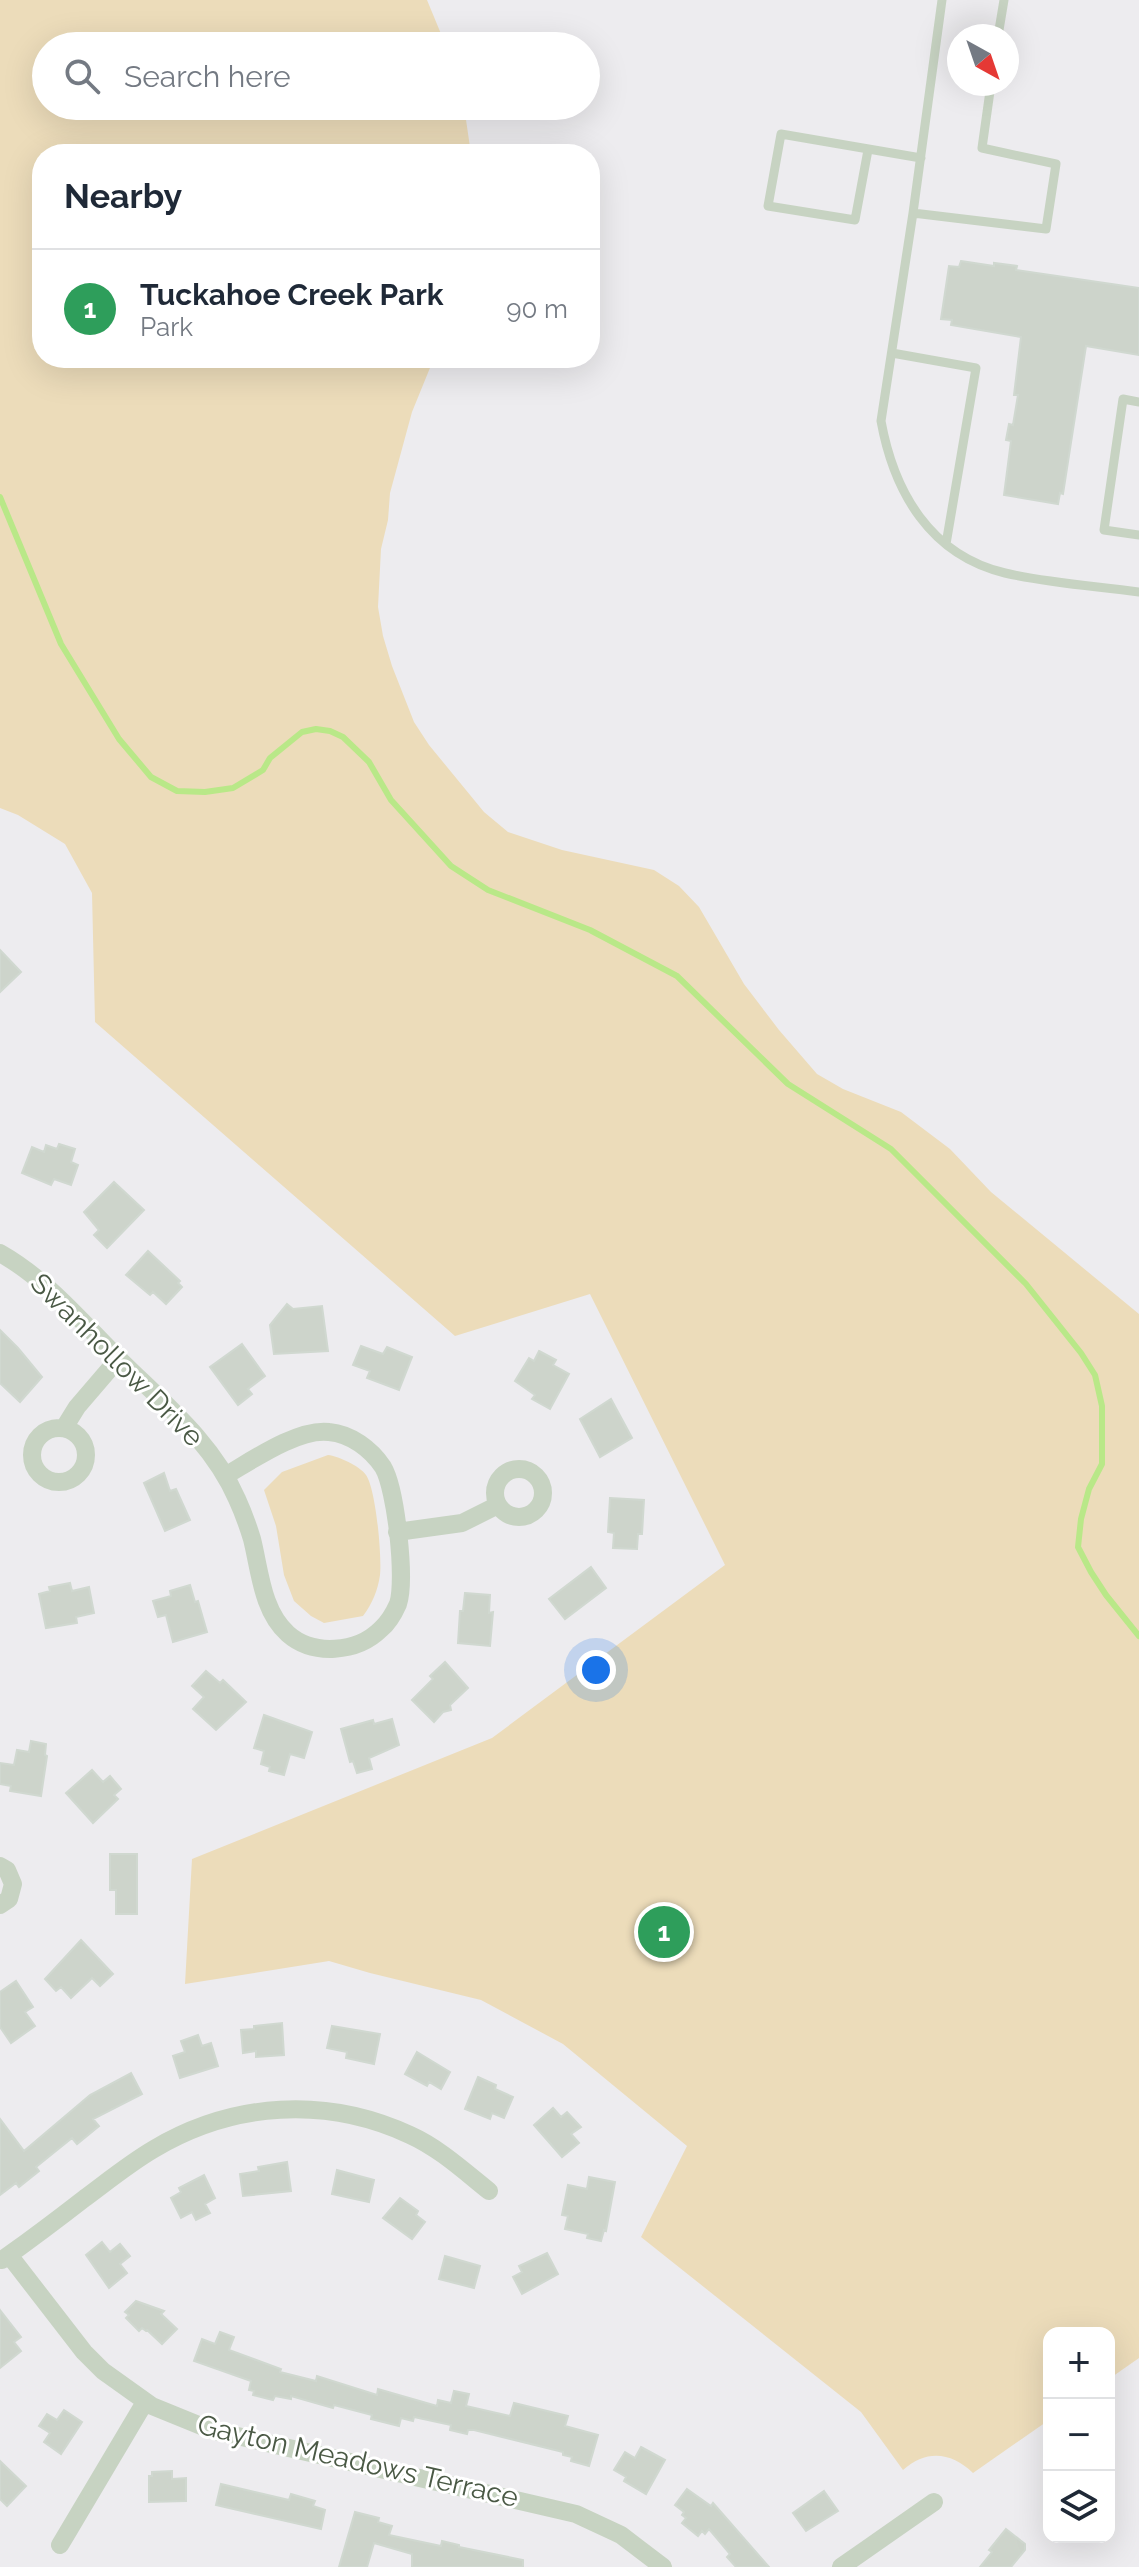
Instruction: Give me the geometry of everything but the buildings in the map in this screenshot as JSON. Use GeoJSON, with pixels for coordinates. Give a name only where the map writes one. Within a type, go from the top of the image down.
{"type":"FeatureCollection","features":[{"type":"Feature","properties":{"kind":"street","name":"Swanhollow Drive"},"geometry":{"type":"LineString","coordinates":[[0,1253],[24,1266],[49,1287],[192,1431],[225,1476],[236,1497],[251,1535],[269,1610],[288,1634],[306,1645],[326,1649],[352,1646],[381,1630],[398,1603],[401,1584],[390,1483],[374,1455],[352,1438],[330,1432],[305,1435],[225,1476]]}},
{"type":"Feature","properties":{"kind":"street"},"geometry":{"type":"LineString","coordinates":[[64,1428],[77,1407],[119,1358]]}},
{"type":"Feature","properties":{"kind":"street"},"geometry":{"type":"LineString","coordinates":[[397,1532],[462,1523],[498,1505]]}},
{"type":"Feature","properties":{"kind":"street"},"geometry":{"type":"LineString","coordinates":[[0,1866],[7,1870],[13,1884],[9,1899],[0,1905]]}},
{"type":"Feature","properties":{"kind":"street"},"geometry":{"type":"LineString","coordinates":[[5,2258],[152,2150],[193,2129],[255,2111],[295,2108],[359,2117],[428,2144],[489,2191]]}},
{"type":"Feature","properties":{"kind":"street","name":"Gayton Meadows Terrace"},"geometry":{"type":"LineString","coordinates":[[5,2258],[84,2352],[103,2371],[145,2402],[211,2430],[576,2514],[621,2535],[663,2567]]}},
{"type":"Feature","properties":{"kind":"street"},"geometry":{"type":"LineString","coordinates":[[60,2545],[145,2402]]}},
{"type":"Feature","properties":{"kind":"street"},"geometry":{"type":"LineString","coordinates":[[841,2567],[934,2502]]}},
{"type":"Feature","properties":{"kind":"lane"},"geometry":{"type":"LineString","coordinates":[[942,0],[881,421],[887,451],[917,516],[946,544],[983,566],[1006,573],[1139,592]]}},
{"type":"Feature","properties":{"kind":"lane"},"geometry":{"type":"LineString","coordinates":[[1000,24],[1004,0]]}},
{"type":"Feature","properties":{"kind":"lane"},"geometry":{"type":"LineString","coordinates":[[913,213],[1046,229],[1056,164],[982,148],[989,96]]}},
{"type":"Feature","properties":{"kind":"lane"},"geometry":{"type":"LineString","coordinates":[[868,150],[855,220],[768,206],[781,134],[921,158]]}},
{"type":"Feature","properties":{"kind":"lane"},"geometry":{"type":"LineString","coordinates":[[892,353],[976,368],[946,544]]}},
{"type":"Feature","properties":{"kind":"lane"},"geometry":{"type":"LineString","coordinates":[[1139,402],[1123,399],[1104,530],[1139,535]]}},
{"type":"Feature","properties":{"kind":"shaded area"},"geometry":{"type":"Polygon","coordinates":[[[0,0],[427,0],[440,32],[32,32],[32,120],[466,120],[470,144],[32,144],[32,368],[430,368],[412,412],[390,493],[381,549],[378,607],[392,666],[414,722],[429,745],[484,812],[508,832],[562,850],[654,870],[679,886],[699,907],[744,984],[817,1074],[843,1089],[901,1112],[950,1149],[991,1192],[1139,1314],[1139,2358],[1115,2375],[1115,2327],[1043,2327],[1043,2424],[973,2473],[948,2457],[939,2456],[921,2459],[903,2470],[861,2412],[641,2237],[687,2146],[563,2044],[481,2000],[329,1961],[185,1984],[192,1859],[492,1738],[725,1565],[590,1294],[455,1336],[95,1022],[92,893],[65,844],[18,815],[0,808],[0,0]]]}},
{"type":"Feature","properties":{"kind":"shaded area"},"geometry":{"type":"Polygon","coordinates":[[[328,1455],[359,1468],[370,1483],[380,1566],[376,1591],[363,1616],[324,1623],[294,1601],[284,1575],[276,1526],[264,1490],[282,1472],[328,1455]]]}},
{"type":"Feature","properties":{"kind":"waterway"},"geometry":{"type":"LineString","coordinates":[[0,497],[61,644],[119,739],[151,777],[177,791],[205,792],[233,788],[263,770],[270,758],[302,732],[316,729],[343,737],[369,762],[391,800],[451,866],[488,890],[590,930],[677,976],[788,1084],[891,1149],[1026,1284],[1095,1375],[1102,1406],[1102,1464],[1089,1489],[1078,1547],[1106,1595],[1139,1636]]}},
{"type":"Feature","properties":{"kind":"place","name":"Tuckahoe Creek Park"},"geometry":{"type":"Point","coordinates":[664,1932]}}]}
